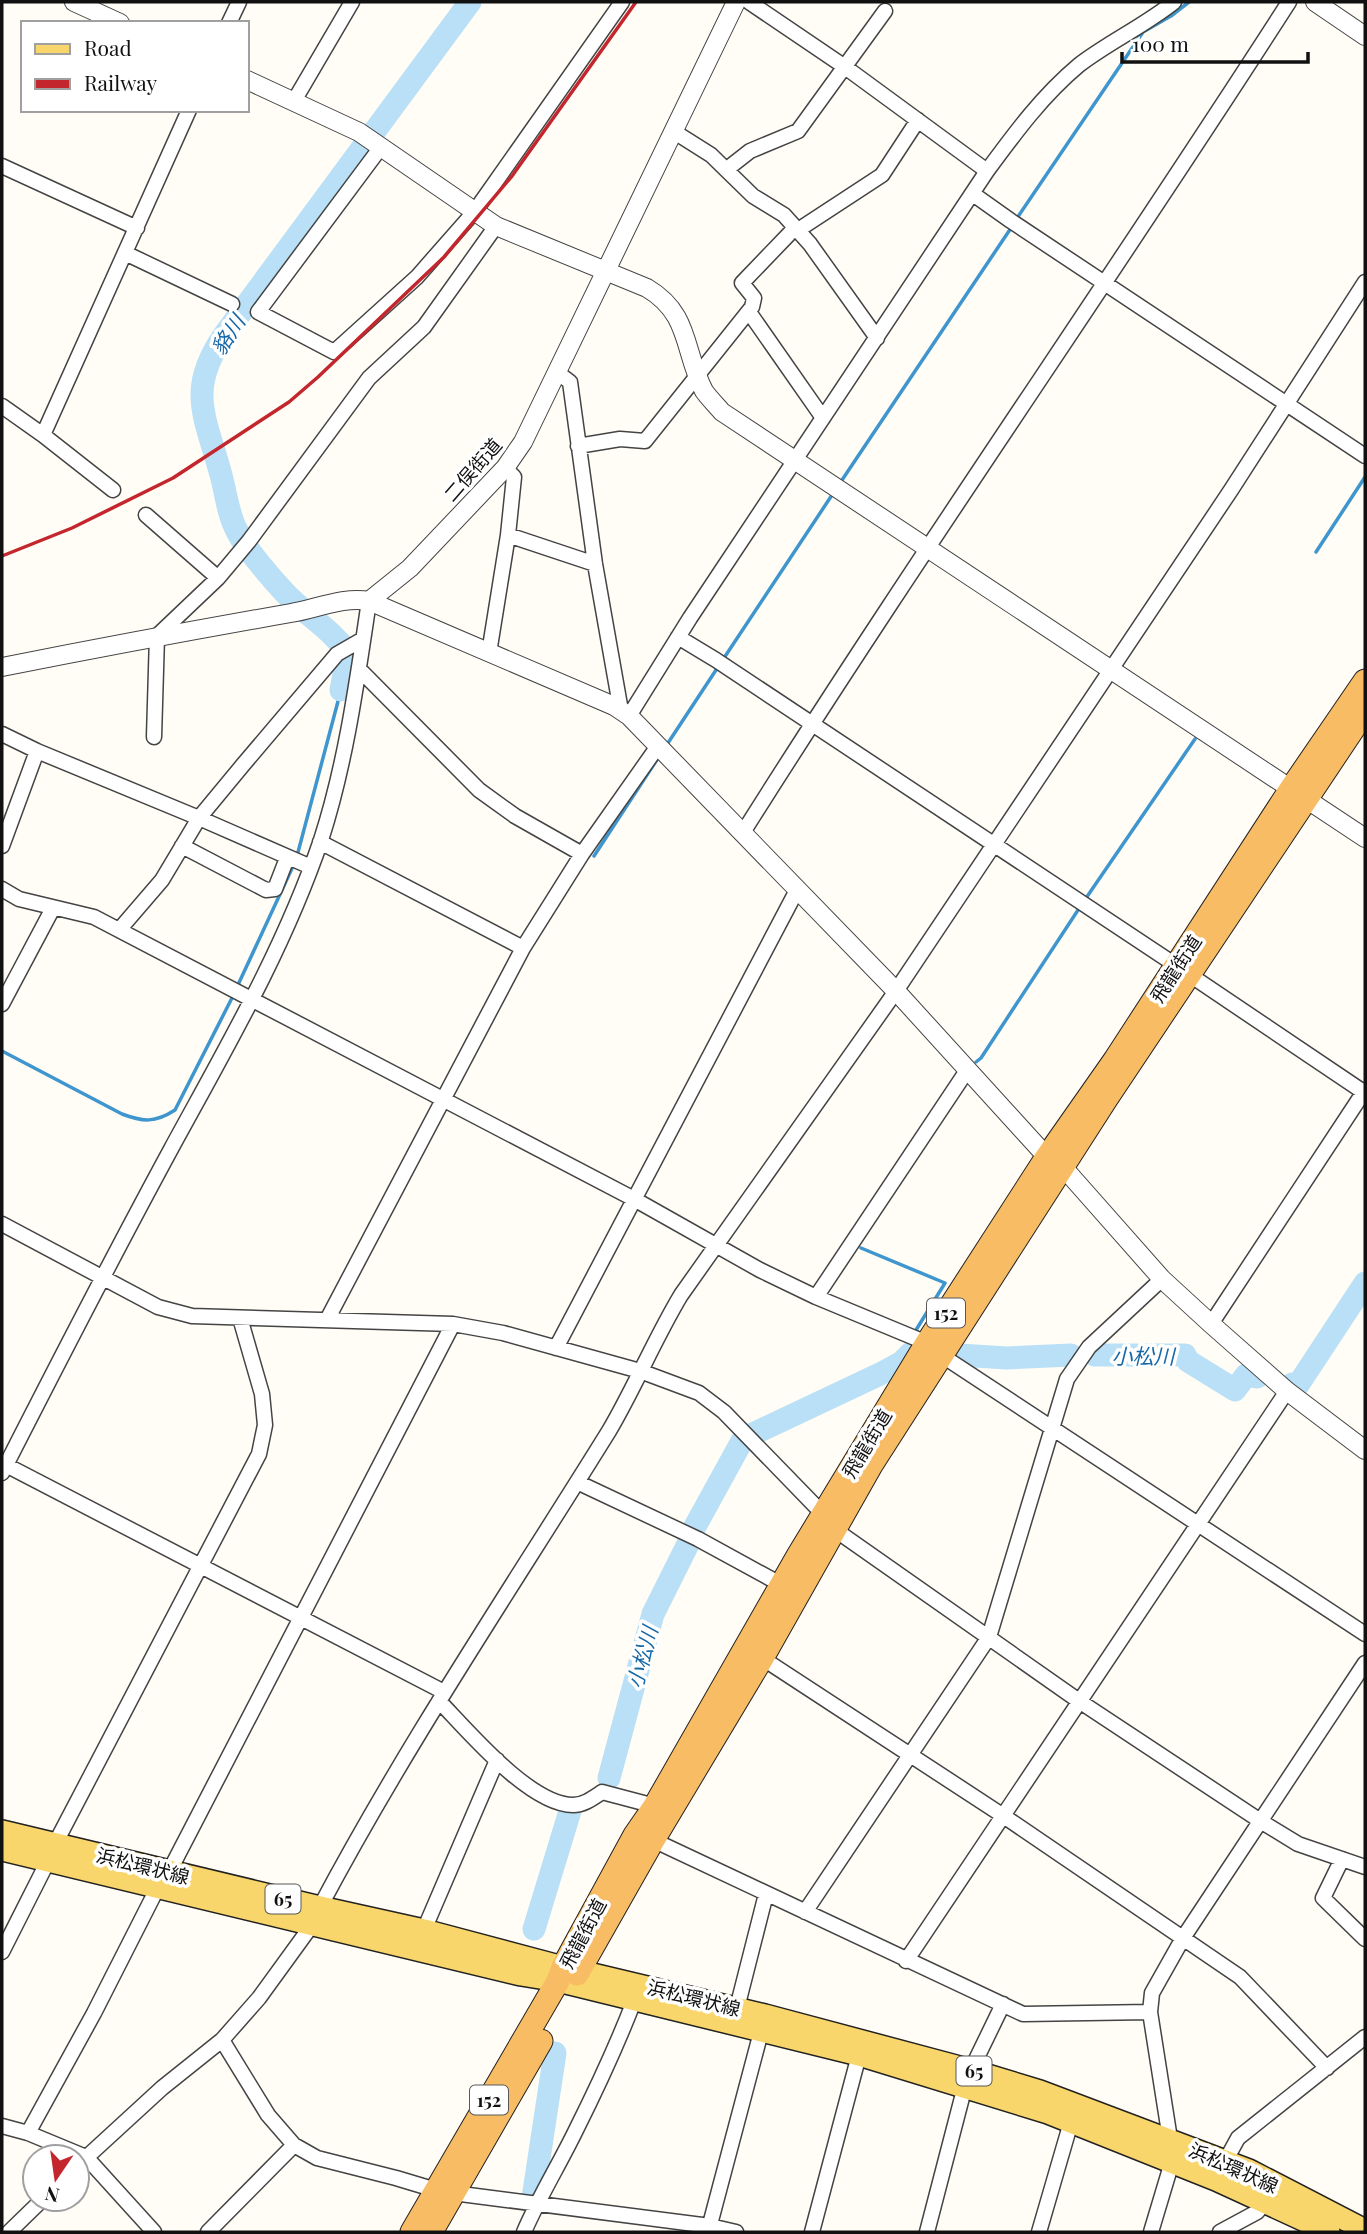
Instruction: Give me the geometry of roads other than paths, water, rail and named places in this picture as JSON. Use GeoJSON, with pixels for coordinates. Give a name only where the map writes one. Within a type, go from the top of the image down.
{"type":"FeatureCollection","features":[{"type":"Feature","properties":{"kind":"highway","name":"飛龍街道"},"geometry":{"type":"LineString","coordinates":[[412,2232],[444,2192],[568,1976],[762,1658],[829,1522],[934,1349],[1299,794],[1365,681]]}},
{"type":"Feature","properties":{"kind":"highway","name":"飛龍街道"},"geometry":{"type":"LineString","coordinates":[[1299,794],[1365,711]]}},
{"type":"Feature","properties":{"kind":"highway","name":"飛龍街道"},"geometry":{"type":"LineString","coordinates":[[568,1976],[635,1835],[782,1584],[829,1522]]}},
{"type":"Feature","properties":{"kind":"highway","name":"飛龍街道"},"geometry":{"type":"LineString","coordinates":[[431,2232],[444,2192]]}},
{"type":"Feature","properties":{"kind":"main road","name":"浜松環状線"},"geometry":{"type":"LineString","coordinates":[[2,1831],[52,1853]]}},
{"type":"Feature","properties":{"kind":"main road","name":"浜松環状線"},"geometry":{"type":"LineString","coordinates":[[2,1850],[52,1853],[316,1916],[521,1975],[568,1976],[737,2008],[968,2078],[1172,2162],[1220,2170],[1249,2171],[1365,2230]]}},
{"type":"Feature","properties":{"kind":"main road","name":"浜松環状線"},"geometry":{"type":"LineString","coordinates":[[316,1916],[424,1930],[568,1976],[634,2001],[859,2055],[1040,2091],[1170,2139],[1266,2202],[1329,2232]]}},
{"type":"Feature","properties":{"kind":"street"},"geometry":{"type":"LineString","coordinates":[[74,2],[116,21]]}},
{"type":"Feature","properties":{"kind":"street"},"geometry":{"type":"LineString","coordinates":[[230,21],[239,2]]}},
{"type":"Feature","properties":{"kind":"street"},"geometry":{"type":"LineString","coordinates":[[294,101],[352,2]]}},
{"type":"Feature","properties":{"kind":"street"},"geometry":{"type":"LineString","coordinates":[[381,147],[258,312],[334,352],[417,277],[475,211],[622,2]]}},
{"type":"Feature","properties":{"kind":"street","name":"二俣街道"},"geometry":{"type":"LineString","coordinates":[[369,601],[410,568],[505,468],[523,442],[736,2]]}},
{"type":"Feature","properties":{"kind":"street"},"geometry":{"type":"LineString","coordinates":[[749,2],[845,67],[988,172]]}},
{"type":"Feature","properties":{"kind":"street"},"geometry":{"type":"LineString","coordinates":[[625,713],[1023,122],[1047,93],[1081,64],[1174,2]]}},
{"type":"Feature","properties":{"kind":"street"},"geometry":{"type":"LineString","coordinates":[[743,834],[812,724],[1289,2]]}},
{"type":"Feature","properties":{"kind":"street"},"geometry":{"type":"LineString","coordinates":[[1315,2],[1365,36]]}},
{"type":"Feature","properties":{"kind":"street"},"geometry":{"type":"LineString","coordinates":[[727,169],[750,150],[798,131],[886,11]]}},
{"type":"Feature","properties":{"kind":"street"},"geometry":{"type":"LineString","coordinates":[[248,80],[359,132],[496,226],[663,297],[677,315],[705,392],[722,412],[1365,838]]}},
{"type":"Feature","properties":{"kind":"street"},"geometry":{"type":"LineString","coordinates":[[43,435],[188,112]]}},
{"type":"Feature","properties":{"kind":"street"},"geometry":{"type":"LineString","coordinates":[[578,446],[620,439],[645,441],[749,312],[754,299],[742,283],[791,232],[882,175],[918,120]]}},
{"type":"Feature","properties":{"kind":"street"},"geometry":{"type":"LineString","coordinates":[[673,131],[711,155],[753,196],[784,215],[798,230],[877,338]]}},
{"type":"Feature","properties":{"kind":"street"},"geometry":{"type":"LineString","coordinates":[[2,166],[137,228]]}},
{"type":"Feature","properties":{"kind":"street"},"geometry":{"type":"LineString","coordinates":[[973,194],[1365,456]]}},
{"type":"Feature","properties":{"kind":"street"},"geometry":{"type":"LineString","coordinates":[[154,737],[157,636],[218,578],[369,378],[424,327],[496,226]]}},
{"type":"Feature","properties":{"kind":"street"},"geometry":{"type":"LineString","coordinates":[[125,253],[232,304]]}},
{"type":"Feature","properties":{"kind":"street"},"geometry":{"type":"LineString","coordinates":[[91,2152],[162,2088],[222,2040],[259,1998],[316,1916],[345,1860],[442,1696],[616,1419],[658,1332],[716,1244],[896,991],[1111,670],[1365,282]]}},
{"type":"Feature","properties":{"kind":"street"},"geometry":{"type":"LineString","coordinates":[[749,312],[823,418]]}},
{"type":"Feature","properties":{"kind":"street"},"geometry":{"type":"LineString","coordinates":[[558,373],[570,382],[595,564],[625,713]]}},
{"type":"Feature","properties":{"kind":"street"},"geometry":{"type":"LineString","coordinates":[[2,406],[113,490]]}},
{"type":"Feature","properties":{"kind":"street"},"geometry":{"type":"LineString","coordinates":[[489,653],[508,535],[514,478],[505,468]]}},
{"type":"Feature","properties":{"kind":"street"},"geometry":{"type":"LineString","coordinates":[[146,515],[218,578]]}},
{"type":"Feature","properties":{"kind":"street"},"geometry":{"type":"LineString","coordinates":[[508,535],[595,564]]}},
{"type":"Feature","properties":{"kind":"street"},"geometry":{"type":"LineString","coordinates":[[2,667],[357,599],[369,601],[625,713],[896,991],[1162,1279],[1287,1391],[1365,1450]]}},
{"type":"Feature","properties":{"kind":"street"},"geometry":{"type":"LineString","coordinates":[[182,846],[266,890],[275,889],[297,862],[320,842],[350,723],[359,669],[359,643],[369,601]]}},
{"type":"Feature","properties":{"kind":"street"},"geometry":{"type":"LineString","coordinates":[[678,637],[720,662],[1365,1091],[1211,1324]]}},
{"type":"Feature","properties":{"kind":"street"},"geometry":{"type":"LineString","coordinates":[[119,930],[162,880],[199,818],[337,654],[359,643]]}},
{"type":"Feature","properties":{"kind":"street"},"geometry":{"type":"LineString","coordinates":[[359,669],[479,790],[515,816],[582,854]]}},
{"type":"Feature","properties":{"kind":"street"},"geometry":{"type":"LineString","coordinates":[[2,734],[297,862]]}},
{"type":"Feature","properties":{"kind":"street"},"geometry":{"type":"LineString","coordinates":[[328,1318],[523,947],[582,854],[662,750]]}},
{"type":"Feature","properties":{"kind":"street"},"geometry":{"type":"LineString","coordinates":[[2,846],[37,751]]}},
{"type":"Feature","properties":{"kind":"street"},"geometry":{"type":"LineString","coordinates":[[320,842],[523,947]]}},
{"type":"Feature","properties":{"kind":"street"},"geometry":{"type":"LineString","coordinates":[[297,862],[286,933],[248,997],[3,1467],[200,1564],[442,1696],[497,1760],[536,1793],[564,1804],[575,1805],[602,1792],[654,1806]]}},
{"type":"Feature","properties":{"kind":"street"},"geometry":{"type":"LineString","coordinates":[[2,889],[19,899],[93,917],[634,1199],[760,1270],[934,1349],[1365,1634]]}},
{"type":"Feature","properties":{"kind":"street"},"geometry":{"type":"LineString","coordinates":[[556,1348],[797,890]]}},
{"type":"Feature","properties":{"kind":"street"},"geometry":{"type":"LineString","coordinates":[[2,1004],[53,908]]}},
{"type":"Feature","properties":{"kind":"street"},"geometry":{"type":"LineString","coordinates":[[816,1297],[968,1069]]}},
{"type":"Feature","properties":{"kind":"street"},"geometry":{"type":"LineString","coordinates":[[2,1224],[158,1307],[192,1316],[328,1318],[453,1324],[503,1333],[640,1371],[699,1393],[724,1412],[829,1522],[989,1637],[1079,1701],[1262,1822],[1298,1844],[1365,1867]]}},
{"type":"Feature","properties":{"kind":"street"},"geometry":{"type":"LineString","coordinates":[[805,1912],[989,1637],[1067,1378],[1089,1347],[1162,1279]]}},
{"type":"Feature","properties":{"kind":"street"},"geometry":{"type":"LineString","coordinates":[[2,1952],[259,1454],[265,1424],[262,1394],[240,1318]]}},
{"type":"Feature","properties":{"kind":"street"},"geometry":{"type":"LineString","coordinates":[[28,2133],[164,1880],[453,1324]]}},
{"type":"Feature","properties":{"kind":"street"},"geometry":{"type":"LineString","coordinates":[[906,1961],[1287,1391]]}},
{"type":"Feature","properties":{"kind":"street"},"geometry":{"type":"LineString","coordinates":[[578,1482],[698,1539],[782,1584]]}},
{"type":"Feature","properties":{"kind":"street"},"geometry":{"type":"LineString","coordinates":[[762,1658],[1002,1815],[1240,1977],[1326,2068]]}},
{"type":"Feature","properties":{"kind":"street"},"geometry":{"type":"LineString","coordinates":[[1170,2139],[1150,2012],[1153,1993],[1183,1938],[1365,1663]]}},
{"type":"Feature","properties":{"kind":"street"},"geometry":{"type":"LineString","coordinates":[[424,1930],[497,1760]]}},
{"type":"Feature","properties":{"kind":"street"},"geometry":{"type":"LineString","coordinates":[[653,1840],[1023,2014],[1150,2012]]}},
{"type":"Feature","properties":{"kind":"street"},"geometry":{"type":"LineString","coordinates":[[1342,1859],[1323,1898],[1365,1939]]}},
{"type":"Feature","properties":{"kind":"street"},"geometry":{"type":"LineString","coordinates":[[737,2008],[766,1894]]}},
{"type":"Feature","properties":{"kind":"street"},"geometry":{"type":"LineString","coordinates":[[524,2232],[536,2202],[576,2132],[621,2036],[634,2001]]}},
{"type":"Feature","properties":{"kind":"street"},"geometry":{"type":"LineString","coordinates":[[927,2232],[968,2078],[1003,2004]]}},
{"type":"Feature","properties":{"kind":"street"},"geometry":{"type":"LineString","coordinates":[[709,2229],[761,2032]]}},
{"type":"Feature","properties":{"kind":"street"},"geometry":{"type":"LineString","coordinates":[[1220,2170],[1238,2138],[1365,2037]]}},
{"type":"Feature","properties":{"kind":"street"},"geometry":{"type":"LineString","coordinates":[[222,2040],[268,2115],[294,2145],[317,2158],[444,2192],[536,2202],[736,2232]]}},
{"type":"Feature","properties":{"kind":"street"},"geometry":{"type":"LineString","coordinates":[[812,2232],[859,2055]]}},
{"type":"Feature","properties":{"kind":"street"},"geometry":{"type":"LineString","coordinates":[[1039,2232],[1071,2122]]}},
{"type":"Feature","properties":{"kind":"street"},"geometry":{"type":"LineString","coordinates":[[2,2126],[28,2133],[47,2143]]}},
{"type":"Feature","properties":{"kind":"street"},"geometry":{"type":"LineString","coordinates":[[208,2232],[294,2145]]}},
{"type":"Feature","properties":{"kind":"street"},"geometry":{"type":"LineString","coordinates":[[1152,2232],[1172,2162]]}},
{"type":"Feature","properties":{"kind":"street"},"geometry":{"type":"LineString","coordinates":[[91,2171],[154,2232]]}},
{"type":"Feature","properties":{"kind":"street"},"geometry":{"type":"LineString","coordinates":[[1220,2232],[1240,2224],[1266,2202]]}},
{"type":"Feature","properties":{"kind":"street"},"geometry":{"type":"LineString","coordinates":[[9,2232],[29,2213]]}},
{"type":"Feature","properties":{"kind":"waterway","name":"貉川"},"geometry":{"type":"LineString","coordinates":[[341,690],[348,653],[280,588],[246,546],[234,525],[205,419],[202,387],[213,353],[225,334],[470,2]]}},
{"type":"Feature","properties":{"kind":"waterway"},"geometry":{"type":"LineString","coordinates":[[1015,221],[1143,32],[1189,2]]}},
{"type":"Feature","properties":{"kind":"waterway"},"geometry":{"type":"LineString","coordinates":[[840,483],[1011,228]]}},
{"type":"Feature","properties":{"kind":"waterway"},"geometry":{"type":"LineString","coordinates":[[1316,552],[1365,477]]}},
{"type":"Feature","properties":{"kind":"waterway"},"geometry":{"type":"LineString","coordinates":[[722,661],[834,492]]}},
{"type":"Feature","properties":{"kind":"waterway"},"geometry":{"type":"LineString","coordinates":[[666,746],[718,667]]}},
{"type":"Feature","properties":{"kind":"waterway"},"geometry":{"type":"LineString","coordinates":[[297,856],[341,690]]}},
{"type":"Feature","properties":{"kind":"waterway"},"geometry":{"type":"LineString","coordinates":[[1084,901],[1195,739]]}},
{"type":"Feature","properties":{"kind":"waterway"},"geometry":{"type":"LineString","coordinates":[[594,856],[660,755]]}},
{"type":"Feature","properties":{"kind":"waterway"},"geometry":{"type":"LineString","coordinates":[[237,987],[294,864]]}},
{"type":"Feature","properties":{"kind":"waterway"},"geometry":{"type":"LineString","coordinates":[[976,1062],[1080,907]]}},
{"type":"Feature","properties":{"kind":"waterway"},"geometry":{"type":"LineString","coordinates":[[2,1051],[122,1114],[136,1119],[155,1119],[175,1110],[234,994]]}},
{"type":"Feature","properties":{"kind":"waterway"},"geometry":{"type":"LineString","coordinates":[[861,1248],[945,1283],[916,1330],[921,1335]]}},
{"type":"Feature","properties":{"kind":"waterway","name":"小松川"},"geometry":{"type":"LineString","coordinates":[[1292,1384],[1298,1385],[1365,1283]]}},
{"type":"Feature","properties":{"kind":"waterway","name":"小松川"},"geometry":{"type":"LineString","coordinates":[[753,1434],[880,1374],[902,1362],[911,1353]]}},
{"type":"Feature","properties":{"kind":"waterway","name":"小松川"},"geometry":{"type":"LineString","coordinates":[[959,1355],[1007,1358],[1071,1355]]}},
{"type":"Feature","properties":{"kind":"waterway","name":"小松川"},"geometry":{"type":"LineString","coordinates":[[1095,1355],[1185,1355],[1188,1361],[1235,1390],[1246,1375],[1257,1377]]}},
{"type":"Feature","properties":{"kind":"waterway","name":"小松川"},"geometry":{"type":"LineString","coordinates":[[692,1532],[742,1441]]}},
{"type":"Feature","properties":{"kind":"waterway","name":"小松川"},"geometry":{"type":"LineString","coordinates":[[609,1778],[653,1614],[689,1542]]}},
{"type":"Feature","properties":{"kind":"waterway","name":"小松川"},"geometry":{"type":"LineString","coordinates":[[534,1929],[570,1811]]}},
{"type":"Feature","properties":{"kind":"waterway","name":"小松川"},"geometry":{"type":"LineString","coordinates":[[533,2198],[555,2053]]}},
{"type":"Feature","properties":{"kind":"railway"},"geometry":{"type":"LineString","coordinates":[[2,556],[72,528],[173,478],[289,402],[318,377],[444,257],[512,176],[636,2]]}}]}
